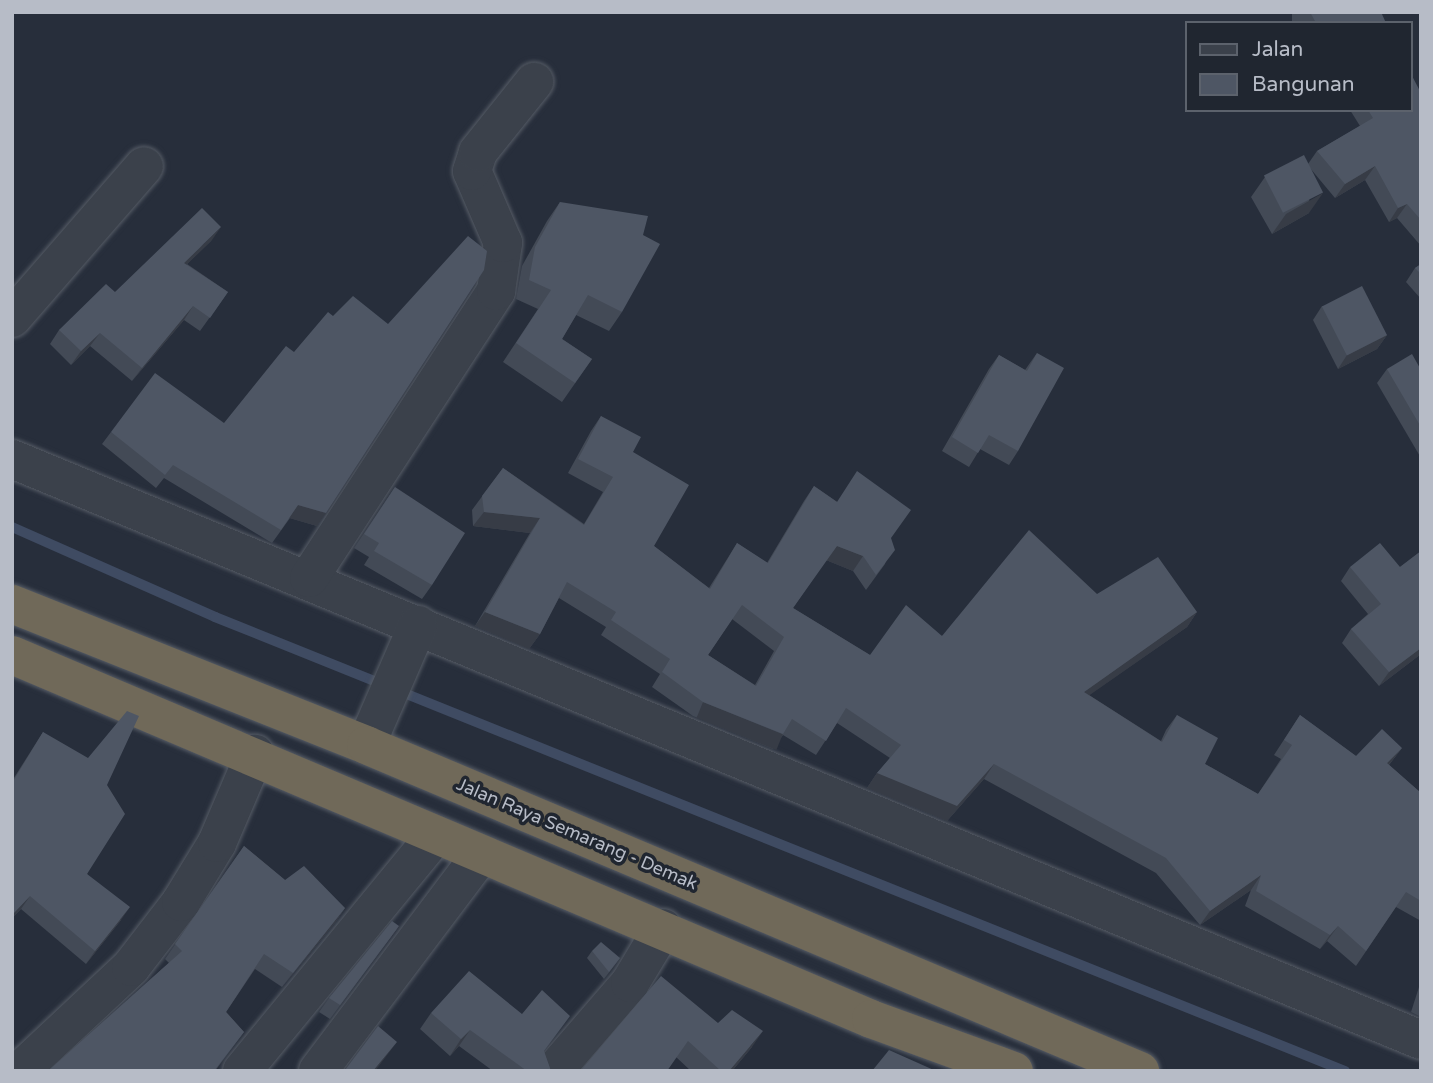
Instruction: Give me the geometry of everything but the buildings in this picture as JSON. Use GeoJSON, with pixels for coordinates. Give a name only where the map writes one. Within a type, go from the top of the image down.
{"type":"FeatureCollection","features":[{"type":"Feature","properties":{"kind":"highway"},"geometry":{"type":"LineString","coordinates":[[28,610],[18,658],[255,754],[435,837],[663,928],[871,1019],[1014,1071]]}},
{"type":"Feature","properties":{"kind":"highway","name":"Jalan Raya Semarang - Demak"},"geometry":{"type":"LineString","coordinates":[[28,610],[369,737],[1140,1071]]}},
{"type":"Feature","properties":{"kind":"street"},"geometry":{"type":"LineString","coordinates":[[309,578],[496,291],[503,243],[472,171],[478,152],[534,82]]}},
{"type":"Feature","properties":{"kind":"street"},"geometry":{"type":"LineString","coordinates":[[12,318],[144,166]]}},
{"type":"Feature","properties":{"kind":"street"},"geometry":{"type":"LineString","coordinates":[[12,459],[309,578],[415,633],[1421,1040]]}},
{"type":"Feature","properties":{"kind":"street"},"geometry":{"type":"LineString","coordinates":[[369,737],[415,633]]}},
{"type":"Feature","properties":{"kind":"street"},"geometry":{"type":"LineString","coordinates":[[20,1071],[131,967],[181,902],[217,843],[255,754]]}},
{"type":"Feature","properties":{"kind":"street"},"geometry":{"type":"LineString","coordinates":[[242,1071],[435,837]]}},
{"type":"Feature","properties":{"kind":"street"},"geometry":{"type":"LineString","coordinates":[[318,1071],[480,856]]}},
{"type":"Feature","properties":{"kind":"street"},"geometry":{"type":"LineString","coordinates":[[554,1071],[630,984],[663,928]]}},
{"type":"Feature","properties":{"kind":"waterway"},"geometry":{"type":"LineString","coordinates":[[12,527],[215,617],[1345,1071]]}}]}
